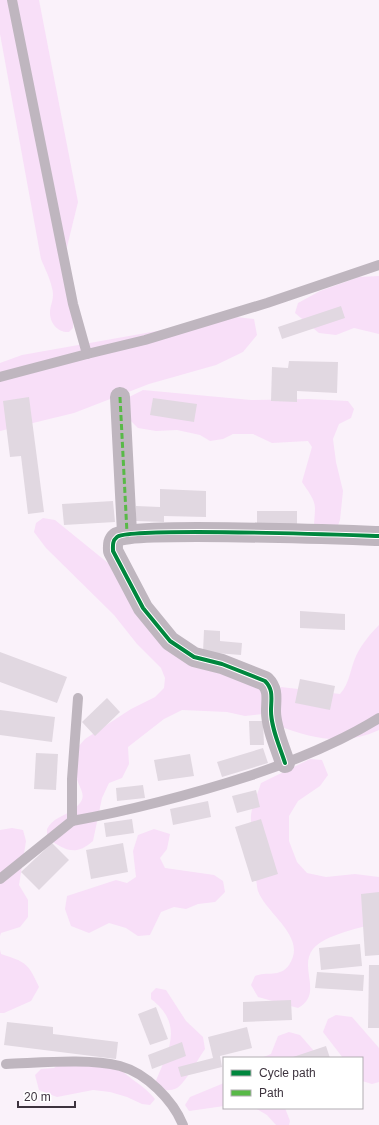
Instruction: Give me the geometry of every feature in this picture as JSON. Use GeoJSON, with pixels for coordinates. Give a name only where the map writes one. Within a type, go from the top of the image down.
{"type":"FeatureCollection","features":[{"type":"Feature","properties":{"kind":"street"},"geometry":{"type":"LineString","coordinates":[[120,397],[126,533]]}},
{"type":"Feature","properties":{"kind":"street"},"geometry":{"type":"LineString","coordinates":[[285,763],[271,712],[272,692],[269,685],[265,681],[222,664],[194,657],[170,642],[143,608],[113,551],[113,543],[117,537],[126,533],[171,532],[379,536]]}},
{"type":"Feature","properties":{"kind":"lane"},"geometry":{"type":"LineString","coordinates":[[12,0],[73,304],[87,354]]}},
{"type":"Feature","properties":{"kind":"lane"},"geometry":{"type":"LineString","coordinates":[[0,377],[145,340],[267,303],[379,265]]}},
{"type":"Feature","properties":{"kind":"lane"},"geometry":{"type":"LineString","coordinates":[[72,821],[72,779],[78,698]]}},
{"type":"Feature","properties":{"kind":"lane"},"geometry":{"type":"LineString","coordinates":[[0,878],[72,821],[201,792],[285,763],[357,732],[379,718]]}},
{"type":"Feature","properties":{"kind":"lane"},"geometry":{"type":"LineString","coordinates":[[6,1064],[97,1062],[120,1066],[135,1072],[163,1094],[180,1117],[183,1125]]}},
{"type":"Feature","properties":{"kind":"shaded area"},"geometry":{"type":"Polygon","coordinates":[[[0,0],[39,0],[78,202],[67,247],[68,272],[74,297],[73,328],[69,332],[61,331],[55,327],[50,317],[53,292],[41,259],[0,34],[0,0]]]}},
{"type":"Feature","properties":{"kind":"shaded area"},"geometry":{"type":"Polygon","coordinates":[[[379,276],[379,334],[354,328],[336,335],[319,333],[295,313],[298,303],[320,291],[359,277],[379,276]]]}},
{"type":"Feature","properties":{"kind":"shaded area"},"geometry":{"type":"Polygon","coordinates":[[[236,317],[254,319],[257,335],[243,352],[216,365],[149,384],[74,413],[0,431],[0,363],[22,355],[236,317]]]}},
{"type":"Feature","properties":{"kind":"shaded area"},"geometry":{"type":"Polygon","coordinates":[[[143,390],[251,400],[308,399],[348,401],[354,409],[351,418],[339,424],[333,439],[336,462],[343,491],[340,520],[333,539],[315,534],[314,501],[302,482],[312,447],[308,441],[272,443],[253,434],[233,434],[223,439],[210,441],[200,435],[177,430],[156,431],[138,428],[127,417],[129,397],[143,390]]]}},
{"type":"Feature","properties":{"kind":"shaded area"},"geometry":{"type":"Polygon","coordinates":[[[43,518],[55,520],[108,563],[189,652],[264,684],[263,714],[245,716],[227,712],[182,710],[164,719],[128,747],[129,764],[122,778],[109,783],[102,798],[93,841],[81,849],[75,850],[70,850],[59,846],[47,838],[47,829],[55,820],[71,811],[81,802],[82,794],[76,776],[77,748],[85,739],[131,709],[155,697],[164,688],[165,678],[161,668],[137,644],[114,615],[46,548],[34,532],[36,523],[43,518]]]}},
{"type":"Feature","properties":{"kind":"shaded area"},"geometry":{"type":"Polygon","coordinates":[[[379,625],[379,730],[354,738],[329,739],[292,731],[279,726],[276,693],[281,687],[340,694],[350,676],[358,652],[366,639],[379,625]]]}},
{"type":"Feature","properties":{"kind":"shaded area"},"geometry":{"type":"Polygon","coordinates":[[[310,759],[322,760],[328,775],[320,786],[298,801],[289,816],[289,841],[297,862],[307,873],[326,877],[355,874],[379,877],[379,923],[334,936],[318,944],[313,949],[309,956],[308,964],[310,988],[309,996],[298,1008],[258,997],[251,985],[255,976],[277,973],[285,969],[289,965],[293,955],[293,945],[284,926],[269,909],[258,891],[253,854],[251,815],[261,783],[310,759]]]}},
{"type":"Feature","properties":{"kind":"shaded area"},"geometry":{"type":"Polygon","coordinates":[[[12,828],[23,830],[26,841],[19,885],[28,900],[28,917],[20,927],[1,933],[0,936],[0,830],[12,828]]]}},
{"type":"Feature","properties":{"kind":"shaded area"},"geometry":{"type":"Polygon","coordinates":[[[154,829],[170,834],[167,849],[160,858],[165,868],[214,875],[223,881],[225,892],[215,902],[198,904],[186,909],[174,907],[161,912],[150,935],[138,936],[126,928],[109,923],[89,933],[71,926],[65,909],[67,896],[116,880],[127,883],[136,877],[133,851],[138,835],[154,829]]]}},
{"type":"Feature","properties":{"kind":"shaded area"},"geometry":{"type":"Polygon","coordinates":[[[0,950],[1,954],[25,964],[29,968],[39,987],[31,1001],[4,1013],[0,1013],[0,950]]]}},
{"type":"Feature","properties":{"kind":"shaded area"},"geometry":{"type":"Polygon","coordinates":[[[156,988],[166,990],[186,1021],[203,1037],[205,1049],[184,1081],[177,1088],[171,1090],[161,1090],[155,1083],[165,1060],[171,1039],[171,1029],[168,1019],[151,999],[151,993],[156,988]]]}},
{"type":"Feature","properties":{"kind":"shaded area"},"geometry":{"type":"Polygon","coordinates":[[[336,1015],[352,1017],[379,1048],[379,1082],[372,1084],[363,1081],[363,1057],[342,1057],[323,1032],[328,1019],[336,1015]]]}},
{"type":"Feature","properties":{"kind":"shaded area"},"geometry":{"type":"Polygon","coordinates":[[[289,1032],[300,1035],[319,1057],[264,1057],[271,1054],[278,1036],[289,1032]]]}},
{"type":"Feature","properties":{"kind":"shaded area"},"geometry":{"type":"Polygon","coordinates":[[[67,1058],[113,1062],[155,1099],[150,1105],[142,1104],[127,1097],[110,1092],[93,1090],[57,1097],[39,1090],[35,1075],[41,1069],[54,1068],[67,1058]]]}},
{"type":"Feature","properties":{"kind":"shaded area"},"geometry":{"type":"Polygon","coordinates":[[[223,1083],[223,1106],[189,1111],[185,1105],[190,1097],[223,1083]]]}},
{"type":"Feature","properties":{"kind":"shaded area"},"geometry":{"type":"Polygon","coordinates":[[[257,1109],[285,1109],[290,1121],[289,1125],[276,1125],[267,1115],[257,1109]]]}},
{"type":"Feature","properties":{"kind":"building"},"geometry":{"type":"Polygon","coordinates":[[[341,306],[345,318],[282,339],[278,327],[341,306]]]}},
{"type":"Feature","properties":{"kind":"building"},"geometry":{"type":"Polygon","coordinates":[[[289,361],[338,362],[337,393],[297,391],[297,402],[271,401],[272,367],[288,368],[289,361]]]}},
{"type":"Feature","properties":{"kind":"building"},"geometry":{"type":"Polygon","coordinates":[[[29,397],[44,512],[28,514],[21,456],[10,457],[3,401],[29,397]]]}},
{"type":"Feature","properties":{"kind":"building"},"geometry":{"type":"Polygon","coordinates":[[[153,398],[197,404],[194,422],[150,415],[153,398]]]}},
{"type":"Feature","properties":{"kind":"building"},"geometry":{"type":"Polygon","coordinates":[[[160,489],[206,491],[206,517],[164,516],[164,522],[136,521],[136,506],[160,507],[160,489]]]}},
{"type":"Feature","properties":{"kind":"building"},"geometry":{"type":"Polygon","coordinates":[[[113,501],[115,522],[64,525],[62,504],[113,501]]]}},
{"type":"Feature","properties":{"kind":"building"},"geometry":{"type":"Polygon","coordinates":[[[257,511],[297,511],[297,526],[257,525],[257,511]]]}},
{"type":"Feature","properties":{"kind":"building"},"geometry":{"type":"Polygon","coordinates":[[[300,611],[345,614],[345,630],[300,628],[300,611]]]}},
{"type":"Feature","properties":{"kind":"building"},"geometry":{"type":"Polygon","coordinates":[[[204,630],[220,631],[220,641],[242,643],[241,655],[203,652],[204,630]]]}},
{"type":"Feature","properties":{"kind":"building"},"geometry":{"type":"Polygon","coordinates":[[[0,652],[67,677],[57,703],[0,682],[0,652]]]}},
{"type":"Feature","properties":{"kind":"building"},"geometry":{"type":"Polygon","coordinates":[[[300,679],[335,686],[330,710],[295,703],[300,679]]]}},
{"type":"Feature","properties":{"kind":"building"},"geometry":{"type":"Polygon","coordinates":[[[107,698],[120,712],[95,736],[82,722],[107,698]]]}},
{"type":"Feature","properties":{"kind":"building"},"geometry":{"type":"Polygon","coordinates":[[[0,710],[55,717],[52,742],[0,735],[0,710]]]}},
{"type":"Feature","properties":{"kind":"building"},"geometry":{"type":"Polygon","coordinates":[[[249,721],[263,721],[264,745],[250,745],[249,721]]]}},
{"type":"Feature","properties":{"kind":"building"},"geometry":{"type":"Polygon","coordinates":[[[263,748],[268,763],[222,777],[217,762],[263,748]]]}},
{"type":"Feature","properties":{"kind":"building"},"geometry":{"type":"Polygon","coordinates":[[[36,753],[58,754],[56,790],[34,789],[36,753]]]}},
{"type":"Feature","properties":{"kind":"building"},"geometry":{"type":"Polygon","coordinates":[[[190,754],[194,776],[158,781],[154,760],[190,754]]]}},
{"type":"Feature","properties":{"kind":"building"},"geometry":{"type":"Polygon","coordinates":[[[143,785],[145,798],[117,801],[116,788],[143,785]]]}},
{"type":"Feature","properties":{"kind":"building"},"geometry":{"type":"Polygon","coordinates":[[[256,790],[260,807],[237,813],[232,796],[256,790]]]}},
{"type":"Feature","properties":{"kind":"building"},"geometry":{"type":"Polygon","coordinates":[[[208,801],[211,817],[173,825],[170,809],[208,801]]]}},
{"type":"Feature","properties":{"kind":"building"},"geometry":{"type":"Polygon","coordinates":[[[132,819],[134,833],[106,837],[104,823],[132,819]]]}},
{"type":"Feature","properties":{"kind":"building"},"geometry":{"type":"Polygon","coordinates":[[[261,819],[278,874],[252,882],[235,827],[261,819]]]}},
{"type":"Feature","properties":{"kind":"building"},"geometry":{"type":"Polygon","coordinates":[[[52,843],[69,860],[39,890],[21,872],[52,843]]]}},
{"type":"Feature","properties":{"kind":"building"},"geometry":{"type":"Polygon","coordinates":[[[123,843],[128,872],[91,879],[86,850],[123,843]]]}},
{"type":"Feature","properties":{"kind":"building"},"geometry":{"type":"Polygon","coordinates":[[[379,892],[379,955],[365,956],[361,894],[379,892]]]}},
{"type":"Feature","properties":{"kind":"building"},"geometry":{"type":"Polygon","coordinates":[[[360,944],[362,966],[321,970],[319,948],[360,944]]]}},
{"type":"Feature","properties":{"kind":"building"},"geometry":{"type":"Polygon","coordinates":[[[369,965],[379,965],[379,1028],[368,1028],[369,965]]]}},
{"type":"Feature","properties":{"kind":"building"},"geometry":{"type":"Polygon","coordinates":[[[317,972],[364,975],[363,991],[315,988],[317,972]]]}},
{"type":"Feature","properties":{"kind":"building"},"geometry":{"type":"Polygon","coordinates":[[[291,1000],[292,1020],[243,1022],[243,1002],[291,1000]]]}},
{"type":"Feature","properties":{"kind":"building"},"geometry":{"type":"Polygon","coordinates":[[[156,1007],[168,1039],[150,1045],[138,1014],[156,1007]]]}},
{"type":"Feature","properties":{"kind":"building"},"geometry":{"type":"Polygon","coordinates":[[[7,1022],[53,1027],[53,1034],[118,1042],[116,1059],[4,1045],[7,1022]]]}},
{"type":"Feature","properties":{"kind":"building"},"geometry":{"type":"Polygon","coordinates":[[[247,1027],[252,1048],[220,1056],[222,1067],[181,1077],[178,1067],[213,1058],[208,1037],[247,1027]]]}},
{"type":"Feature","properties":{"kind":"building"},"geometry":{"type":"Polygon","coordinates":[[[182,1042],[186,1056],[152,1069],[148,1055],[182,1042]]]}},
{"type":"Feature","properties":{"kind":"building"},"geometry":{"type":"Polygon","coordinates":[[[326,1046],[330,1057],[293,1057],[326,1046]]]}},
{"type":"Feature","properties":{"kind":"marked path"},"geometry":{"type":"LineString","coordinates":[[120,397],[127,533]]}},
{"type":"Feature","properties":{"kind":"cycle path"},"geometry":{"type":"LineString","coordinates":[[285,763],[272,724],[271,691],[268,684],[265,681],[222,664],[194,657],[170,641],[143,608],[113,551],[115,539],[117,537],[130,534],[158,532],[240,532],[379,536]]}}]}
